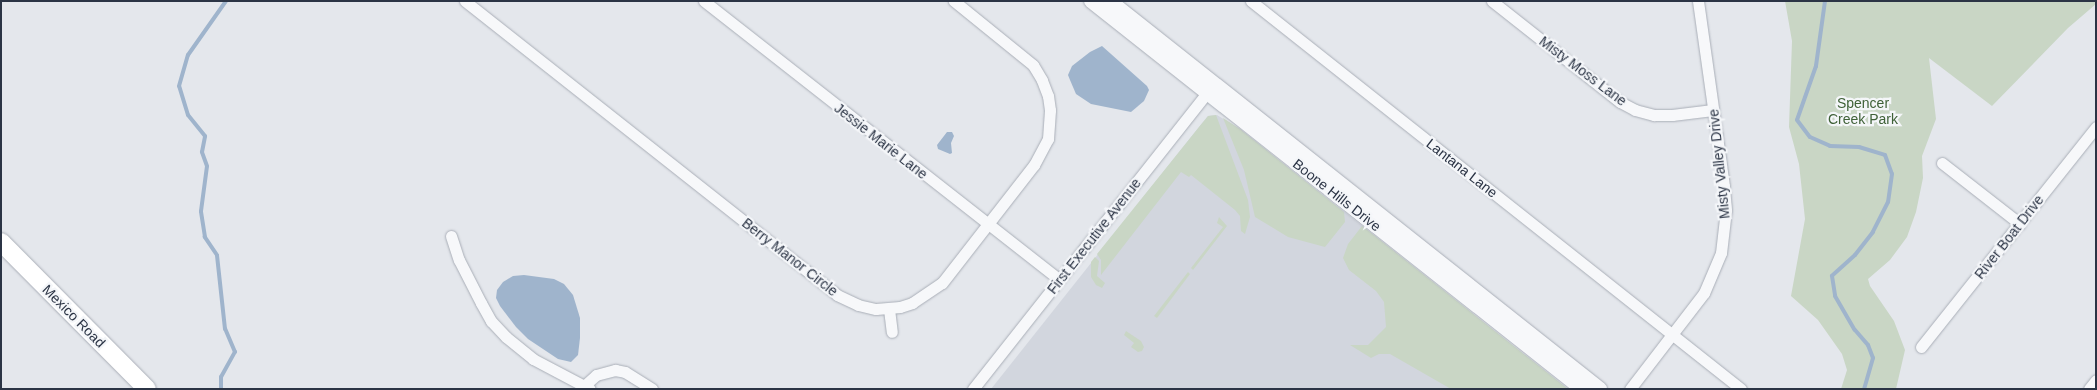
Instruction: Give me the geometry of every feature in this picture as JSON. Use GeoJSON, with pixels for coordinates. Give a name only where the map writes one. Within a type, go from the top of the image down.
{"type":"FeatureCollection","features":[{"type":"Feature","properties":{"kind":"main road","name":"Mexico Road"},"geometry":{"type":"LineString","coordinates":[[1,242],[147,389]]}},
{"type":"Feature","properties":{"kind":"street","name":"Berry Manor Circle"},"geometry":{"type":"LineString","coordinates":[[465,1],[837,295],[866,308],[889,309],[912,303],[942,283],[1042,153],[1048,139],[1050,110],[1042,80],[1033,66],[954,1]]}},
{"type":"Feature","properties":{"kind":"street","name":"Jessie Marie Lane"},"geometry":{"type":"LineString","coordinates":[[704,1],[1059,279]]}},
{"type":"Feature","properties":{"kind":"street","name":"Boone Hills Drive"},"geometry":{"type":"LineString","coordinates":[[1091,1],[1210,88],[1600,389]]}},
{"type":"Feature","properties":{"kind":"street","name":"Boone Hills Drive"},"geometry":{"type":"LineString","coordinates":[[1110,1],[1210,88],[1582,389]]}},
{"type":"Feature","properties":{"kind":"street","name":"Lantana Lane"},"geometry":{"type":"LineString","coordinates":[[1251,1],[1741,389]]}},
{"type":"Feature","properties":{"kind":"street","name":"Misty Moss Lane"},"geometry":{"type":"LineString","coordinates":[[1492,1],[1620,102],[1635,110],[1654,115],[1672,115],[1713,110]]}},
{"type":"Feature","properties":{"kind":"street","name":"Misty Valley Drive"},"geometry":{"type":"LineString","coordinates":[[1630,389],[1704,293],[1721,253],[1726,210],[1698,1]]}},
{"type":"Feature","properties":{"kind":"street","name":"First Executive Avenue"},"geometry":{"type":"LineString","coordinates":[[973,389],[1210,88]]}},
{"type":"Feature","properties":{"kind":"street","name":"River Boat Drive"},"geometry":{"type":"LineString","coordinates":[[1921,347],[2096,127]]}},
{"type":"Feature","properties":{"kind":"street"},"geometry":{"type":"LineString","coordinates":[[1942,162],[2020,224]]}},
{"type":"Feature","properties":{"kind":"street"},"geometry":{"type":"LineString","coordinates":[[452,236],[458,260],[491,321],[506,337],[533,359],[588,387],[596,375],[615,370],[625,372],[652,389]]}},
{"type":"Feature","properties":{"kind":"street"},"geometry":{"type":"LineString","coordinates":[[889,309],[892,332]]}},
{"type":"Feature","properties":{"kind":"street"},"geometry":{"type":"LineString","coordinates":[[2089,389],[2096,380]]}},
{"type":"Feature","properties":{"kind":"shaded area"},"geometry":{"type":"Polygon","coordinates":[[[1217,115],[1240,129],[1568,389],[991,389],[1208,116],[1217,115]]]}},
{"type":"Feature","properties":{"kind":"green space","name":"Spencer Creek Park"},"geometry":{"type":"Polygon","coordinates":[[[1785,1],[2096,1],[2096,4],[2068,28],[1992,106],[1929,58],[1936,119],[1922,156],[1923,178],[1916,212],[1907,237],[1890,260],[1868,279],[1870,286],[1894,321],[1905,350],[1896,389],[1841,389],[1847,370],[1842,354],[1818,320],[1791,296],[1805,219],[1799,164],[1789,127],[1792,41],[1785,1]]]}},
{"type":"Feature","properties":{"kind":"green space"},"geometry":{"type":"Polygon","coordinates":[[[1216,115],[1248,200],[1250,217],[1245,234],[1241,231],[1240,216],[1235,210],[1191,175],[1189,177],[1181,172],[1101,275],[1101,260],[1097,254],[1208,116],[1216,115]]]}},
{"type":"Feature","properties":{"kind":"green space"},"geometry":{"type":"Polygon","coordinates":[[[1223,118],[1240,129],[1344,212],[1345,222],[1325,247],[1288,237],[1255,217],[1244,170],[1223,118]]]}},
{"type":"Feature","properties":{"kind":"green space"},"geometry":{"type":"Polygon","coordinates":[[[1219,217],[1227,226],[1193,270],[1191,268],[1223,227],[1217,223],[1219,217]]]}},
{"type":"Feature","properties":{"kind":"green space"},"geometry":{"type":"Polygon","coordinates":[[[1362,226],[1568,389],[1451,389],[1390,354],[1379,354],[1371,358],[1350,345],[1368,345],[1386,327],[1384,302],[1376,291],[1349,270],[1343,258],[1348,244],[1362,226]]]}},
{"type":"Feature","properties":{"kind":"green space"},"geometry":{"type":"Polygon","coordinates":[[[1095,257],[1099,261],[1097,276],[1105,283],[1102,288],[1096,285],[1091,277],[1091,262],[1095,257]]]}},
{"type":"Feature","properties":{"kind":"green space"},"geometry":{"type":"Polygon","coordinates":[[[1188,272],[1190,274],[1157,318],[1154,316],[1188,272]]]}},
{"type":"Feature","properties":{"kind":"green space"},"geometry":{"type":"Polygon","coordinates":[[[1126,331],[1141,341],[1144,347],[1142,351],[1138,352],[1131,347],[1134,343],[1124,335],[1126,331]]]}},
{"type":"Feature","properties":{"kind":"water"},"geometry":{"type":"Polygon","coordinates":[[[1102,46],[1147,86],[1149,90],[1144,101],[1131,112],[1091,104],[1076,94],[1068,75],[1072,66],[1090,52],[1102,46]]]}},
{"type":"Feature","properties":{"kind":"water"},"geometry":{"type":"Polygon","coordinates":[[[947,132],[952,132],[954,136],[951,143],[952,153],[950,154],[938,149],[937,145],[947,132]]]}},
{"type":"Feature","properties":{"kind":"water"},"geometry":{"type":"Polygon","coordinates":[[[524,275],[554,279],[564,284],[573,295],[580,318],[580,338],[578,355],[571,362],[558,359],[528,339],[500,306],[496,298],[497,290],[503,282],[513,276],[524,275]]]}},
{"type":"Feature","properties":{"kind":"waterway"},"geometry":{"type":"LineString","coordinates":[[221,389],[221,377],[235,352],[225,329],[217,255],[205,237],[201,211],[207,166],[202,152],[205,136],[188,115],[179,86],[188,55],[226,1]]}},
{"type":"Feature","properties":{"kind":"waterway"},"geometry":{"type":"LineString","coordinates":[[1825,1],[1816,66],[1797,120],[1810,137],[1830,146],[1859,147],[1885,155],[1892,174],[1888,202],[1873,232],[1855,255],[1832,276],[1835,296],[1855,330],[1868,345],[1873,358],[1864,389]]}}]}
